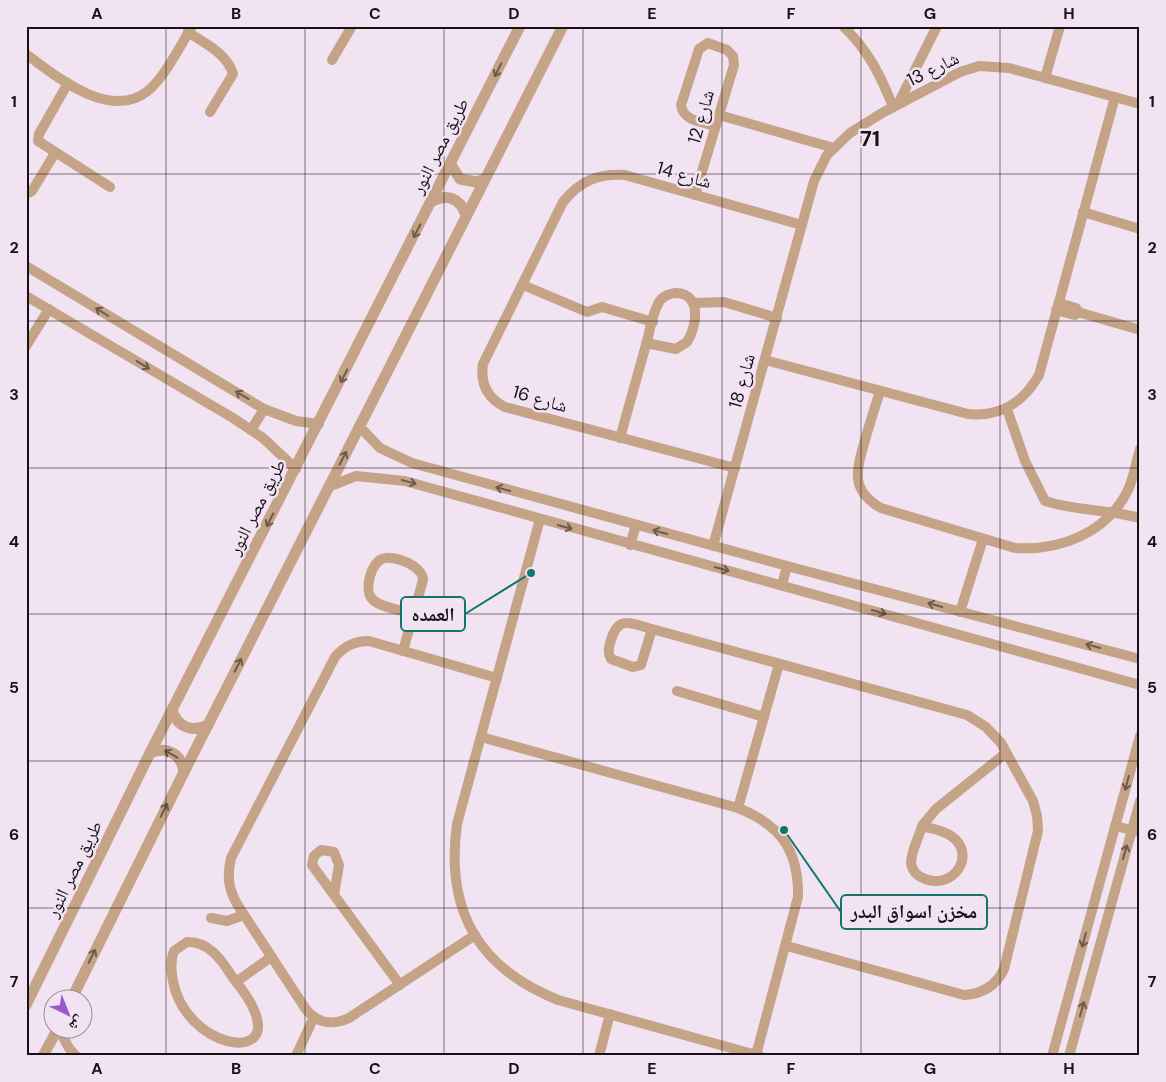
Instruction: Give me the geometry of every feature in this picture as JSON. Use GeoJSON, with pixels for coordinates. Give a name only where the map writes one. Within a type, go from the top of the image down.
{"type":"FeatureCollection","features":[{"type":"Feature","properties":{"kind":"street"},"geometry":{"type":"LineString","coordinates":[[332,60],[352,26]]}},
{"type":"Feature","properties":{"kind":"street","name":"طريق مصر النور"},"geometry":{"type":"LineString","coordinates":[[26,1005],[150,753],[451,165],[520,26]]}},
{"type":"Feature","properties":{"kind":"street"},"geometry":{"type":"LineString","coordinates":[[76,990],[184,772],[562,26]]}},
{"type":"Feature","properties":{"kind":"street"},"geometry":{"type":"LineString","coordinates":[[843,26],[865,50],[896,106]]}},
{"type":"Feature","properties":{"kind":"street"},"geometry":{"type":"LineString","coordinates":[[896,106],[938,26]]}},
{"type":"Feature","properties":{"kind":"street"},"geometry":{"type":"LineString","coordinates":[[1046,78],[1060,26]]}},
{"type":"Feature","properties":{"kind":"street"},"geometry":{"type":"LineString","coordinates":[[26,54],[68,83],[106,100],[129,100],[140,96],[158,80],[190,29],[222,55],[232,70],[232,74],[210,112]]}},
{"type":"Feature","properties":{"kind":"street","name":"شارع 12"},"geometry":{"type":"LineString","coordinates":[[695,195],[716,126],[734,65],[733,56],[727,50],[712,44],[702,46],[681,105],[683,112],[688,117],[716,126]]}},
{"type":"Feature","properties":{"kind":"street","name":"شارع 13"},"geometry":{"type":"LineString","coordinates":[[802,225],[818,172],[834,148],[850,133],[960,72],[979,66],[999,66],[1140,104]]}},
{"type":"Feature","properties":{"kind":"street"},"geometry":{"type":"LineString","coordinates":[[68,83],[38,136],[39,143],[110,187]]}},
{"type":"Feature","properties":{"kind":"street"},"geometry":{"type":"LineString","coordinates":[[765,360],[968,414],[981,415],[1007,409],[1020,400],[1039,375],[1115,97]]}},
{"type":"Feature","properties":{"kind":"street"},"geometry":{"type":"LineString","coordinates":[[719,115],[834,148]]}},
{"type":"Feature","properties":{"kind":"street"},"geometry":{"type":"LineString","coordinates":[[26,194],[32,191],[55,153]]}},
{"type":"Feature","properties":{"kind":"street"},"geometry":{"type":"LineString","coordinates":[[451,165],[460,179],[477,182],[485,178]]}},
{"type":"Feature","properties":{"kind":"street","name":"شارع 14"},"geometry":{"type":"LineString","coordinates":[[563,202],[584,182],[611,174],[625,175],[802,225]]}},
{"type":"Feature","properties":{"kind":"street"},"geometry":{"type":"LineString","coordinates":[[432,202],[439,198],[448,197],[457,200],[463,206],[466,214]]}},
{"type":"Feature","properties":{"kind":"street","name":"شارع 16"},"geometry":{"type":"LineString","coordinates":[[563,202],[483,364],[482,382],[485,390],[497,403],[505,407],[735,468]]}},
{"type":"Feature","properties":{"kind":"street"},"geometry":{"type":"LineString","coordinates":[[1083,212],[1140,229]]}},
{"type":"Feature","properties":{"kind":"street","name":"شارع 18"},"geometry":{"type":"LineString","coordinates":[[713,546],[802,225]]}},
{"type":"Feature","properties":{"kind":"street"},"geometry":{"type":"LineString","coordinates":[[26,266],[264,409],[296,421],[319,424]]}},
{"type":"Feature","properties":{"kind":"street"},"geometry":{"type":"LineString","coordinates":[[523,285],[587,312],[602,307],[652,322]]}},
{"type":"Feature","properties":{"kind":"street"},"geometry":{"type":"LineString","coordinates":[[620,438],[652,322],[658,304],[666,295],[672,293],[684,295],[694,303],[724,302],[777,318]]}},
{"type":"Feature","properties":{"kind":"street"},"geometry":{"type":"LineString","coordinates":[[26,296],[251,430],[271,445],[296,469]]}},
{"type":"Feature","properties":{"kind":"street"},"geometry":{"type":"LineString","coordinates":[[646,343],[672,349],[684,346],[690,338],[696,316],[694,303]]}},
{"type":"Feature","properties":{"kind":"street"},"geometry":{"type":"LineString","coordinates":[[1057,306],[1075,315],[1078,312],[1140,330]]}},
{"type":"Feature","properties":{"kind":"street"},"geometry":{"type":"LineString","coordinates":[[26,346],[49,309]]}},
{"type":"Feature","properties":{"kind":"street"},"geometry":{"type":"LineString","coordinates":[[880,391],[857,469],[860,488],[865,497],[881,508],[1015,548],[1048,548],[1081,537],[1114,510],[1129,488],[1140,449]]}},
{"type":"Feature","properties":{"kind":"street"},"geometry":{"type":"LineString","coordinates":[[251,430],[264,409]]}},
{"type":"Feature","properties":{"kind":"street"},"geometry":{"type":"LineString","coordinates":[[1007,409],[1025,461],[1045,501],[1062,506],[1114,510],[1140,518]]}},
{"type":"Feature","properties":{"kind":"street"},"geometry":{"type":"LineString","coordinates":[[359,426],[380,448],[400,459],[787,566],[1140,658]]}},
{"type":"Feature","properties":{"kind":"street"},"geometry":{"type":"LineString","coordinates":[[328,487],[356,476],[395,479],[1140,685]]}},
{"type":"Feature","properties":{"kind":"street"},"geometry":{"type":"LineString","coordinates":[[481,737],[738,808],[755,815],[773,827],[786,843],[794,860],[799,878],[798,897],[758,1055],[558,1000],[533,990],[510,975],[491,957],[475,936],[457,894],[454,849],[457,824],[540,519]]}},
{"type":"Feature","properties":{"kind":"street"},"geometry":{"type":"LineString","coordinates":[[630,545],[636,525]]}},
{"type":"Feature","properties":{"kind":"street"},"geometry":{"type":"LineString","coordinates":[[960,612],[983,538]]}},
{"type":"Feature","properties":{"kind":"street"},"geometry":{"type":"LineString","coordinates":[[403,651],[414,614],[423,580],[421,572],[416,566],[390,558],[381,559],[375,566],[368,584],[369,594],[375,601],[414,614]]}},
{"type":"Feature","properties":{"kind":"street"},"geometry":{"type":"LineString","coordinates":[[782,585],[787,566]]}},
{"type":"Feature","properties":{"kind":"street"},"geometry":{"type":"LineString","coordinates":[[652,629],[641,665],[632,667],[610,659],[608,650],[617,625],[627,622],[967,715],[986,726],[1006,753],[1033,800],[1038,831],[1004,969],[990,987],[973,994],[964,995],[786,946]]}},
{"type":"Feature","properties":{"kind":"street"},"geometry":{"type":"LineString","coordinates":[[475,936],[342,1022],[327,1023],[314,1018],[304,1008],[244,915],[229,886],[228,877],[231,858],[335,657],[350,644],[363,641],[497,678]]}},
{"type":"Feature","properties":{"kind":"street"},"geometry":{"type":"LineString","coordinates":[[738,808],[779,664]]}},
{"type":"Feature","properties":{"kind":"street"},"geometry":{"type":"LineString","coordinates":[[677,691],[764,717]]}},
{"type":"Feature","properties":{"kind":"street"},"geometry":{"type":"LineString","coordinates":[[172,711],[179,724],[186,728],[193,729],[208,725]]}},
{"type":"Feature","properties":{"kind":"street"},"geometry":{"type":"LineString","coordinates":[[1052,1056],[1140,736]]}},
{"type":"Feature","properties":{"kind":"street"},"geometry":{"type":"LineString","coordinates":[[150,753],[165,750],[172,752],[182,764],[184,772]]}},
{"type":"Feature","properties":{"kind":"street"},"geometry":{"type":"LineString","coordinates":[[922,826],[952,836],[961,848],[962,863],[959,870],[948,880],[933,882],[920,877],[913,870],[911,860],[922,826],[936,809],[1006,753]]}},
{"type":"Feature","properties":{"kind":"street"},"geometry":{"type":"LineString","coordinates":[[1068,1056],[1136,831],[1140,801]]}},
{"type":"Feature","properties":{"kind":"street"},"geometry":{"type":"LineString","coordinates":[[1120,810],[1138,814]]}},
{"type":"Feature","properties":{"kind":"street"},"geometry":{"type":"LineString","coordinates":[[1115,826],[1136,831]]}},
{"type":"Feature","properties":{"kind":"street"},"geometry":{"type":"LineString","coordinates":[[334,896],[400,985]]}},
{"type":"Feature","properties":{"kind":"street"},"geometry":{"type":"LineString","coordinates":[[211,918],[228,921],[244,915]]}},
{"type":"Feature","properties":{"kind":"street"},"geometry":{"type":"LineString","coordinates":[[188,942],[201,944],[220,958],[236,982],[254,1009],[257,1023],[254,1035],[238,1044],[210,1034],[195,1022],[184,1008],[176,992],[172,974],[174,951],[188,942]]}},
{"type":"Feature","properties":{"kind":"street"},"geometry":{"type":"LineString","coordinates":[[236,982],[271,957]]}},
{"type":"Feature","properties":{"kind":"street"},"geometry":{"type":"LineString","coordinates":[[599,1056],[610,1014]]}},
{"type":"Feature","properties":{"kind":"street"},"geometry":{"type":"LineString","coordinates":[[296,1056],[314,1018]]}},
{"type":"Feature","properties":{"kind":"street"},"geometry":{"type":"LineString","coordinates":[[44,1056],[53,1040]]}},
{"type":"Feature","properties":{"kind":"street"},"geometry":{"type":"LineString","coordinates":[[64,1040],[76,1056]]}},
{"type":"Feature","properties":{"kind":"place","name":"العمده"},"geometry":{"type":"Point","coordinates":[531,573]}},
{"type":"Feature","properties":{"kind":"place","name":"مخزن اسواق البدر"},"geometry":{"type":"Point","coordinates":[784,830]}},
{"type":"Feature","properties":{"kind":"district","name":"71"},"geometry":{"type":"Point","coordinates":[870,138]}}]}
